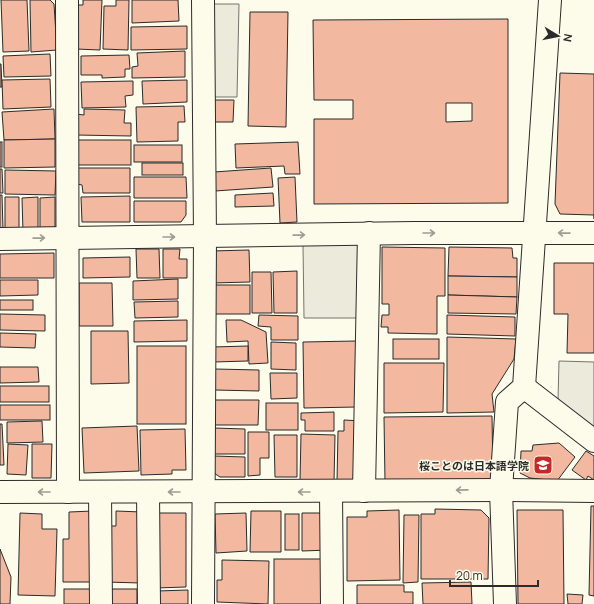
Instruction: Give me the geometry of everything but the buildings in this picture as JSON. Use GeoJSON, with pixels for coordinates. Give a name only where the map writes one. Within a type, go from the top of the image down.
{"type":"FeatureCollection","features":[{"type":"Feature","properties":{"kind":"street"},"geometry":{"type":"LineString","coordinates":[[67,0],[66,238],[68,492]]}},
{"type":"Feature","properties":{"kind":"street"},"geometry":{"type":"LineString","coordinates":[[203,0],[205,237],[203,604]]}},
{"type":"Feature","properties":{"kind":"street"},"geometry":{"type":"LineString","coordinates":[[505,604],[501,490],[507,402],[524,388],[550,0]]}},
{"type":"Feature","properties":{"kind":"street"},"geometry":{"type":"LineString","coordinates":[[0,239],[369,234],[594,233]]}},
{"type":"Feature","properties":{"kind":"street"},"geometry":{"type":"LineString","coordinates":[[364,491],[369,234]]}},
{"type":"Feature","properties":{"kind":"street"},"geometry":{"type":"LineString","coordinates":[[524,388],[594,441]]}},
{"type":"Feature","properties":{"kind":"street"},"geometry":{"type":"LineString","coordinates":[[0,492],[594,491]]}},
{"type":"Feature","properties":{"kind":"street"},"geometry":{"type":"LineString","coordinates":[[100,492],[101,604]]}},
{"type":"Feature","properties":{"kind":"street"},"geometry":{"type":"LineString","coordinates":[[148,492],[149,604]]}},
{"type":"Feature","properties":{"kind":"street"},"geometry":{"type":"LineString","coordinates":[[331,492],[332,604]]}},
{"type":"Feature","properties":{"kind":"shaded area"},"geometry":{"type":"Polygon","coordinates":[[[214,4],[239,4],[237,97],[213,97],[214,4]]]}},
{"type":"Feature","properties":{"kind":"shaded area"},"geometry":{"type":"Polygon","coordinates":[[[360,244],[361,318],[304,318],[303,245],[360,244]]]}},
{"type":"Feature","properties":{"kind":"shaded area"},"geometry":{"type":"Polygon","coordinates":[[[559,361],[594,362],[594,427],[558,400],[559,361]]]}},
{"type":"Feature","properties":{"kind":"place","name":"桜ことのは日本語学院"},"geometry":{"type":"Point","coordinates":[543,465]}}]}
